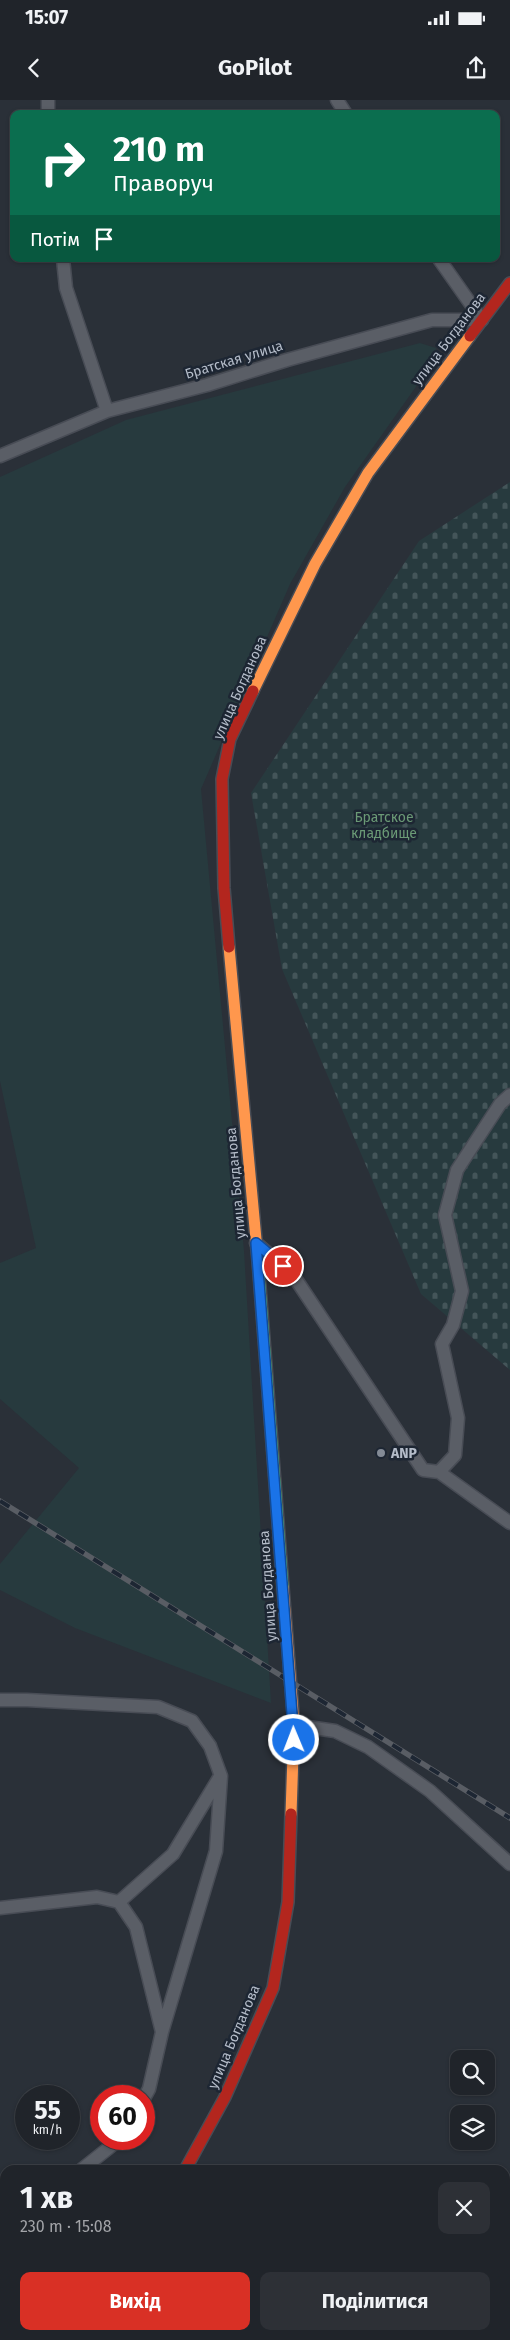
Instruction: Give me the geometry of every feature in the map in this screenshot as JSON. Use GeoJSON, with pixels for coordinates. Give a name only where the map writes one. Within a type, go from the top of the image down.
{"type":"FeatureCollection","features":[{"type":"Feature","properties":{"kind":"main road","name":"улица Богданова"},"geometry":{"type":"LineString","coordinates":[[188,2165],[225,2097],[273,1988],[288,1902],[294,1725],[256,1243],[224,888],[222,779],[230,739],[315,564],[368,472],[510,283]]}},
{"type":"Feature","properties":{"kind":"street"},"geometry":{"type":"LineString","coordinates":[[64,262],[66,288],[108,411]]}},
{"type":"Feature","properties":{"kind":"street"},"geometry":{"type":"LineString","coordinates":[[441,262],[482,320]]}},
{"type":"Feature","properties":{"kind":"street","name":"Братская улица"},"geometry":{"type":"LineString","coordinates":[[0,456],[108,411],[432,320],[482,320]]}},
{"type":"Feature","properties":{"kind":"street"},"geometry":{"type":"LineString","coordinates":[[439,1472],[455,1455],[458,1418],[442,1344],[453,1325],[462,1291],[445,1215],[457,1170],[500,1104],[510,1095]]}},
{"type":"Feature","properties":{"kind":"street"},"geometry":{"type":"LineString","coordinates":[[256,1243],[293,1275],[423,1470],[439,1472],[510,1523]]}},
{"type":"Feature","properties":{"kind":"street"},"geometry":{"type":"LineString","coordinates":[[0,1700],[158,1707],[192,1721],[210,1746],[220,1776],[216,1851],[162,2032],[149,2085]]}},
{"type":"Feature","properties":{"kind":"street"},"geometry":{"type":"LineString","coordinates":[[294,1725],[335,1731],[368,1747],[430,1791],[510,1864]]}},
{"type":"Feature","properties":{"kind":"street"},"geometry":{"type":"LineString","coordinates":[[119,1902],[173,1854],[220,1776]]}},
{"type":"Feature","properties":{"kind":"street"},"geometry":{"type":"LineString","coordinates":[[0,1908],[97,1897],[119,1902],[136,1927],[162,2032]]}},
{"type":"Feature","properties":{"kind":"street"},"geometry":{"type":"LineString","coordinates":[[87,2165],[106,2150]]}},
{"type":"Feature","properties":{"kind":"green space"},"geometry":{"type":"Polygon","coordinates":[[[420,343],[436,348],[432,364],[345,487],[290,584],[201,789],[244,1251],[271,1703],[75,1628],[0,1590],[0,1564],[79,1468],[0,1399],[0,1263],[36,1248],[0,1081],[0,477],[126,420],[420,343]]]}},
{"type":"Feature","properties":{"kind":"green space","name":"Братское кладбище"},"geometry":{"type":"Polygon","coordinates":[[[510,482],[510,1370],[421,1294],[282,969],[251,793],[419,541],[510,482]]]}},
{"type":"Feature","properties":{"kind":"railway"},"geometry":{"type":"LineString","coordinates":[[0,1501],[510,1818]]}},
{"type":"Feature","properties":{"kind":"traffic: fast"},"geometry":{"type":"LineString","coordinates":[[258,1261],[283,1587]]}},
{"type":"Feature","properties":{"kind":"traffic: slow"},"geometry":{"type":"LineString","coordinates":[[253,691],[315,564],[368,473],[470,336]]}},
{"type":"Feature","properties":{"kind":"traffic: slow"},"geometry":{"type":"LineString","coordinates":[[229,947],[258,1261]]}},
{"type":"Feature","properties":{"kind":"traffic: slow"},"geometry":{"type":"LineString","coordinates":[[283,1587],[294,1725],[291,1814]]}},
{"type":"Feature","properties":{"kind":"traffic: jam"},"geometry":{"type":"LineString","coordinates":[[470,336],[510,283]]}},
{"type":"Feature","properties":{"kind":"traffic: jam"},"geometry":{"type":"LineString","coordinates":[[229,947],[224,888],[222,779],[230,739],[253,691]]}},
{"type":"Feature","properties":{"kind":"traffic: jam"},"geometry":{"type":"LineString","coordinates":[[188,2165],[225,2097],[273,1988],[288,1902],[291,1814]]}},
{"type":"Feature","properties":{"kind":"place","name":"ANP"},"geometry":{"type":"Point","coordinates":[381,1453]}},
{"type":"Feature","properties":{"kind":"route"},"geometry":{"type":"LineString","coordinates":[[283,1266],[256,1243],[294,1740]]}}]}
